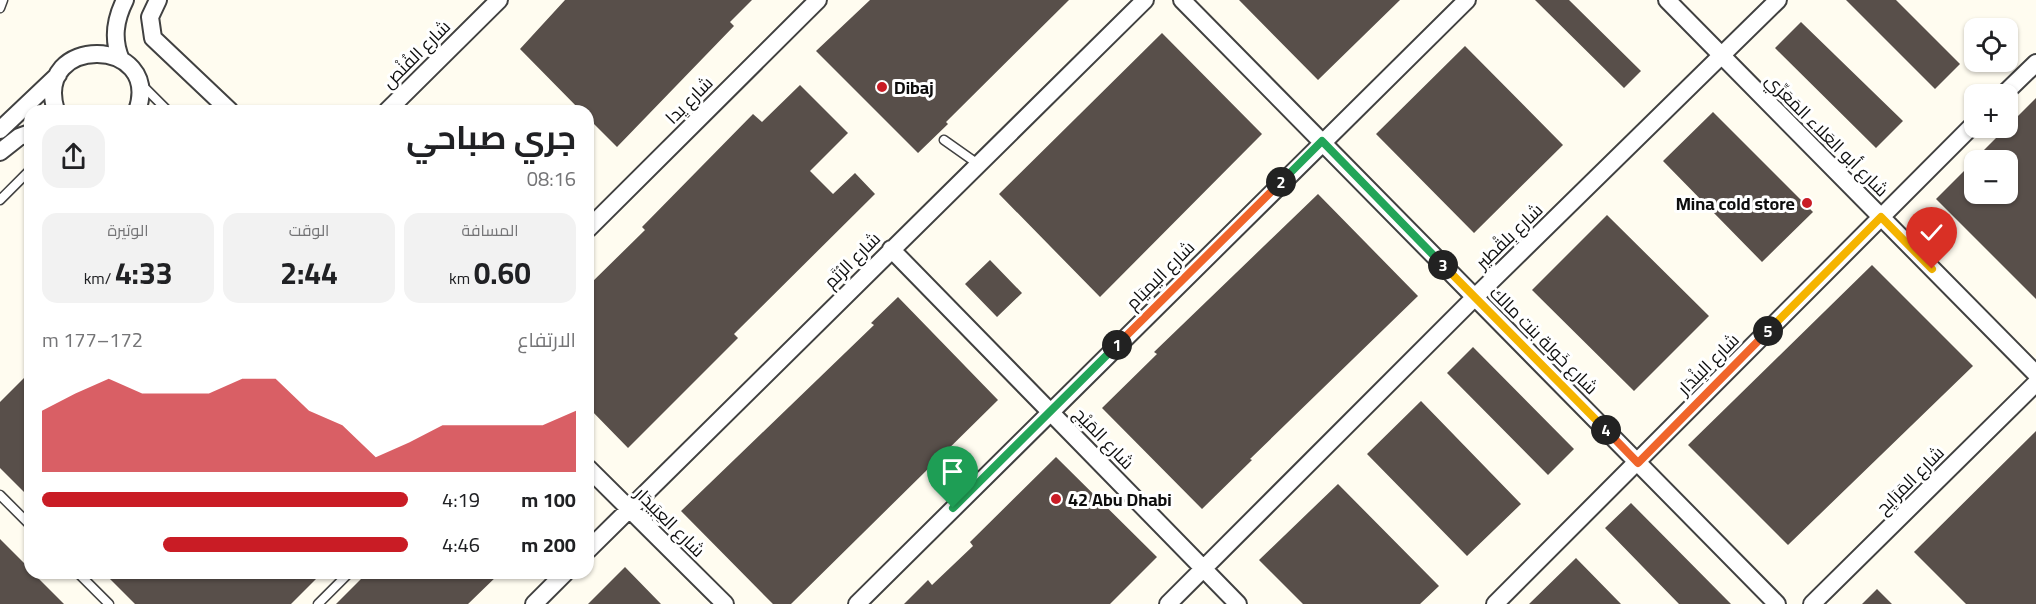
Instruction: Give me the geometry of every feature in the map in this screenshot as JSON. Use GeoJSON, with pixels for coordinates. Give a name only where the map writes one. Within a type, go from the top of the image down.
{"type":"FeatureCollection","features":[{"type":"Feature","properties":{"kind":"street"},"geometry":{"type":"LineString","coordinates":[[121,60],[116,45],[115,31],[125,0]]}},
{"type":"Feature","properties":{"kind":"street"},"geometry":{"type":"LineString","coordinates":[[158,0],[150,17],[153,38],[224,105]]}},
{"type":"Feature","properties":{"kind":"street","name":"شارع الفُنْص"},"geometry":{"type":"LineString","coordinates":[[393,105],[499,0]]}},
{"type":"Feature","properties":{"kind":"street","name":"شارع يِدا"},"geometry":{"type":"LineString","coordinates":[[594,222],[818,0]]}},
{"type":"Feature","properties":{"kind":"street","name":"شارع الرُتَم"},"geometry":{"type":"LineString","coordinates":[[594,544],[1145,0]]}},
{"type":"Feature","properties":{"kind":"street","name":"شارع خَولة بنت مالك"},"geometry":{"type":"LineString","coordinates":[[1182,0],[1777,604]]}},
{"type":"Feature","properties":{"kind":"street","name":"شارع اليميَام"},"geometry":{"type":"LineString","coordinates":[[857,604],[1322,141],[1467,0]]}},
{"type":"Feature","properties":{"kind":"street","name":"شارع أبو العَلاء المَعَرِّي"},"geometry":{"type":"LineString","coordinates":[[1667,0],[2036,374]]}},
{"type":"Feature","properties":{"kind":"street","name":"شارع بِلقْطير"},"geometry":{"type":"LineString","coordinates":[[1168,604],[1474,297],[1778,0]]}},
{"type":"Feature","properties":{"kind":"street"},"geometry":{"type":"LineString","coordinates":[[91,53],[115,31]]}},
{"type":"Feature","properties":{"kind":"street"},"geometry":{"type":"LineString","coordinates":[[26,105],[67,64],[91,53],[101,53],[121,60],[134,72],[140,92],[138,105]]}},
{"type":"Feature","properties":{"kind":"street"},"geometry":{"type":"LineString","coordinates":[[2014,84],[2036,63]]}},
{"type":"Feature","properties":{"kind":"street"},"geometry":{"type":"LineString","coordinates":[[55,105],[53,97],[58,75]]}},
{"type":"Feature","properties":{"kind":"street"},"geometry":{"type":"LineString","coordinates":[[0,130],[24,107]]}},
{"type":"Feature","properties":{"kind":"street","name":"شارع البِنْدَار"},"geometry":{"type":"LineString","coordinates":[[1495,604],[1964,134]]}},
{"type":"Feature","properties":{"kind":"street"},"geometry":{"type":"LineString","coordinates":[[0,152],[24,135]]}},
{"type":"Feature","properties":{"kind":"street","name":"شارع المَيْج"},"geometry":{"type":"LineString","coordinates":[[891,249],[1238,604]]}},
{"type":"Feature","properties":{"kind":"street","name":"شارع المَرَايِح"},"geometry":{"type":"LineString","coordinates":[[1812,604],[2036,383]]}},
{"type":"Feature","properties":{"kind":"street","name":"شارع العِبَيدَار"},"geometry":{"type":"LineString","coordinates":[[594,474],[725,604]]}},
{"type":"Feature","properties":{"kind":"street"},"geometry":{"type":"LineString","coordinates":[[534,604],[559,579]]}},
{"type":"Feature","properties":{"kind":"lane"},"geometry":{"type":"LineString","coordinates":[[0,8],[3,0]]}},
{"type":"Feature","properties":{"kind":"lane"},"geometry":{"type":"LineString","coordinates":[[137,80],[162,105]]}},
{"type":"Feature","properties":{"kind":"lane"},"geometry":{"type":"LineString","coordinates":[[944,140],[978,164]]}},
{"type":"Feature","properties":{"kind":"lane"},"geometry":{"type":"LineString","coordinates":[[0,200],[24,176]]}},
{"type":"Feature","properties":{"kind":"lane"},"geometry":{"type":"LineString","coordinates":[[0,495],[24,519]]}},
{"type":"Feature","properties":{"kind":"lane"},"geometry":{"type":"LineString","coordinates":[[84,579],[109,604]]}},
{"type":"Feature","properties":{"kind":"lane"},"geometry":{"type":"LineString","coordinates":[[318,604],[343,579]]}},
{"type":"Feature","properties":{"kind":"building"},"geometry":{"type":"Polygon","coordinates":[[[565,0],[752,0],[730,22],[734,26],[617,147],[594,124],[594,105],[575,105],[520,49],[565,0]]]}},
{"type":"Feature","properties":{"kind":"building"},"geometry":{"type":"Polygon","coordinates":[[[870,0],[1069,0],[946,122],[948,124],[918,153],[816,51],[870,0]]]}},
{"type":"Feature","properties":{"kind":"building"},"geometry":{"type":"Polygon","coordinates":[[[1239,0],[1400,0],[1318,80],[1239,0]]]}},
{"type":"Feature","properties":{"kind":"building"},"geometry":{"type":"Polygon","coordinates":[[[1535,0],[1569,0],[1641,71],[1624,88],[1535,0]]]}},
{"type":"Feature","properties":{"kind":"building"},"geometry":{"type":"Polygon","coordinates":[[[1846,0],[1896,0],[1960,64],[1935,89],[1846,0]]]}},
{"type":"Feature","properties":{"kind":"building"},"geometry":{"type":"Polygon","coordinates":[[[1801,22],[1903,121],[1876,148],[1775,48],[1801,22]]]}},
{"type":"Feature","properties":{"kind":"building"},"geometry":{"type":"Polygon","coordinates":[[[1162,33],[1262,134],[1100,297],[999,194],[1162,33]]]}},
{"type":"Feature","properties":{"kind":"building"},"geometry":{"type":"Polygon","coordinates":[[[1465,46],[1563,145],[1474,233],[1376,134],[1465,46]]]}},
{"type":"Feature","properties":{"kind":"building"},"geometry":{"type":"Polygon","coordinates":[[[800,85],[848,133],[810,171],[833,194],[855,173],[875,194],[734,334],[738,338],[628,448],[594,413],[594,280],[645,230],[642,227],[753,114],[762,122],[800,85]]]}},
{"type":"Feature","properties":{"kind":"building"},"geometry":{"type":"Polygon","coordinates":[[[2036,98],[2036,299],[1936,199],[1964,171],[1964,204],[2018,204],[2018,150],[1984,150],[1996,138],[2018,138],[2018,116],[2036,98]]]}},
{"type":"Feature","properties":{"kind":"building"},"geometry":{"type":"Polygon","coordinates":[[[1713,112],[1813,212],[1762,262],[1663,161],[1713,112]]]}},
{"type":"Feature","properties":{"kind":"building"},"geometry":{"type":"Polygon","coordinates":[[[1318,194],[1418,296],[1250,459],[1252,460],[1202,509],[1102,408],[1157,354],[1154,352],[1318,194]]]}},
{"type":"Feature","properties":{"kind":"building"},"geometry":{"type":"Polygon","coordinates":[[[1607,215],[1709,316],[1634,391],[1532,290],[1607,215]]]}},
{"type":"Feature","properties":{"kind":"building"},"geometry":{"type":"Polygon","coordinates":[[[990,260],[1022,293],[997,317],[965,284],[990,260]]]}},
{"type":"Feature","properties":{"kind":"building"},"geometry":{"type":"Polygon","coordinates":[[[1872,265],[1973,366],[1788,545],[1688,445],[1872,265]]]}},
{"type":"Feature","properties":{"kind":"building"},"geometry":{"type":"Polygon","coordinates":[[[898,297],[998,400],[791,604],[773,604],[681,511],[874,325],[871,323],[898,297]]]}},
{"type":"Feature","properties":{"kind":"building"},"geometry":{"type":"Polygon","coordinates":[[[1473,347],[1574,449],[1548,475],[1447,373],[1473,347]]]}},
{"type":"Feature","properties":{"kind":"building"},"geometry":{"type":"Polygon","coordinates":[[[24,378],[24,492],[0,468],[0,402],[24,378]]]}},
{"type":"Feature","properties":{"kind":"building"},"geometry":{"type":"Polygon","coordinates":[[[1421,401],[1521,504],[1467,556],[1367,454],[1421,401]]]}},
{"type":"Feature","properties":{"kind":"building"},"geometry":{"type":"Polygon","coordinates":[[[2036,431],[2036,604],[1966,604],[1914,552],[2036,431]]]}},
{"type":"Feature","properties":{"kind":"building","name":"42 Abu Dhabi"},"geometry":{"type":"Polygon","coordinates":[[[1056,457],[1157,557],[1110,604],[904,604],[928,580],[932,585],[973,546],[970,542],[1056,457]]]}},
{"type":"Feature","properties":{"kind":"building"},"geometry":{"type":"Polygon","coordinates":[[[1338,484],[1439,586],[1420,604],[1303,604],[1259,560],[1338,484]]]}},
{"type":"Feature","properties":{"kind":"building"},"geometry":{"type":"Polygon","coordinates":[[[1631,503],[1731,604],[1679,604],[1605,528],[1631,503]]]}},
{"type":"Feature","properties":{"kind":"building"},"geometry":{"type":"Polygon","coordinates":[[[0,539],[24,563],[24,579],[39,579],[64,604],[0,604],[0,539]]]}},
{"type":"Feature","properties":{"kind":"building"},"geometry":{"type":"Polygon","coordinates":[[[1576,558],[1621,604],[1529,604],[1576,558]]]}},
{"type":"Feature","properties":{"kind":"building"},"geometry":{"type":"Polygon","coordinates":[[[625,567],[661,604],[588,604],[625,567]]]}},
{"type":"Feature","properties":{"kind":"building"},"geometry":{"type":"Polygon","coordinates":[[[110,579],[316,579],[291,604],[135,604],[110,579]]]}},
{"type":"Feature","properties":{"kind":"building"},"geometry":{"type":"Polygon","coordinates":[[[361,579],[494,579],[468,604],[336,604],[361,579]]]}},
{"type":"Feature","properties":{"kind":"building"},"geometry":{"type":"Polygon","coordinates":[[[1877,589],[1892,604],[1862,604],[1877,589]]]}},
{"type":"Feature","properties":{"kind":"place","name":"Dibaj"},"geometry":{"type":"Point","coordinates":[882,87]}},
{"type":"Feature","properties":{"kind":"place","name":"Mina cold store"},"geometry":{"type":"Point","coordinates":[1807,203]}},
{"type":"Feature","properties":{"kind":"place","name":"42 Abu Dhabi"},"geometry":{"type":"Point","coordinates":[1056,499]}},
{"type":"Feature","properties":{"kind":"route"},"geometry":{"type":"LineString","coordinates":[[953,508],[1322,141],[1638,463],[1881,217],[1932,269]]}}]}
